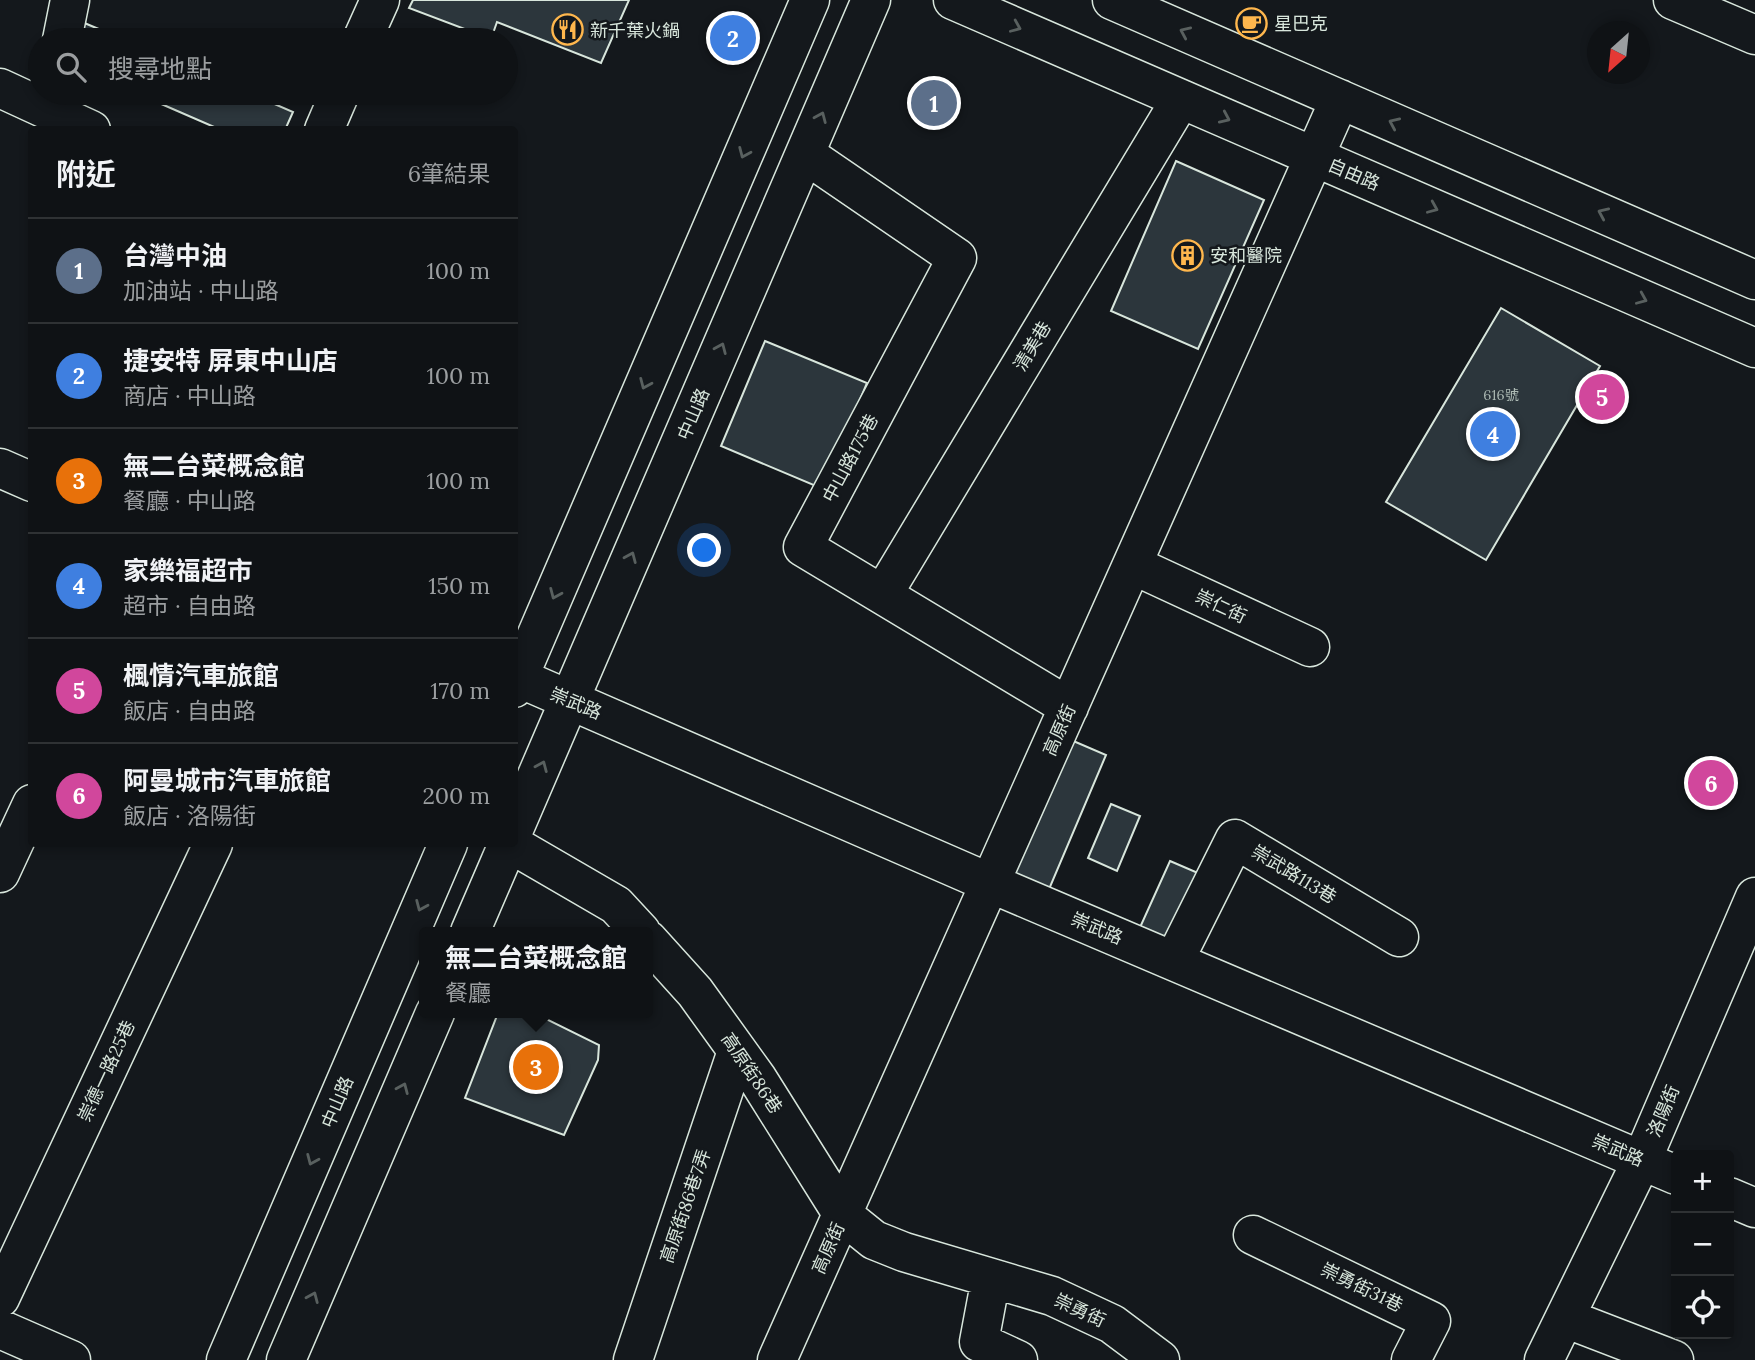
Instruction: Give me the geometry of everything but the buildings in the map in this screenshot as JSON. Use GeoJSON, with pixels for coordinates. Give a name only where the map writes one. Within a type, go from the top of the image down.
{"type":"FeatureCollection","features":[{"type":"Feature","properties":{"kind":"street"},"geometry":{"type":"LineString","coordinates":[[64,28],[70,0]]}},
{"type":"Feature","properties":{"kind":"street"},"geometry":{"type":"LineString","coordinates":[[367,28],[380,0]]}},
{"type":"Feature","properties":{"kind":"street"},"geometry":{"type":"LineString","coordinates":[[518,681],[810,0]]}},
{"type":"Feature","properties":{"kind":"street","name":"中山路"},"geometry":{"type":"LineString","coordinates":[[518,820],[871,0]]}},
{"type":"Feature","properties":{"kind":"street","name":"自由路"},"geometry":{"type":"LineString","coordinates":[[953,0],[1755,348]]}},
{"type":"Feature","properties":{"kind":"street"},"geometry":{"type":"LineString","coordinates":[[1112,0],[1755,280]]}},
{"type":"Feature","properties":{"kind":"street"},"geometry":{"type":"LineString","coordinates":[[1673,0],[1755,35]]}},
{"type":"Feature","properties":{"kind":"street"},"geometry":{"type":"LineString","coordinates":[[0,88],[28,95]]}},
{"type":"Feature","properties":{"kind":"street","name":"清美巷"},"geometry":{"type":"LineString","coordinates":[[883,594],[1181,99]]}},
{"type":"Feature","properties":{"kind":"street","name":"高原街"},"geometry":{"type":"LineString","coordinates":[[777,1360],[1340,99]]}},
{"type":"Feature","properties":{"kind":"street"},"geometry":{"type":"LineString","coordinates":[[55,105],[86,126]]}},
{"type":"Feature","properties":{"kind":"street"},"geometry":{"type":"LineString","coordinates":[[326,126],[335,105]]}},
{"type":"Feature","properties":{"kind":"street","name":"中山路175巷"},"geometry":{"type":"LineString","coordinates":[[805,154],[957,258],[803,547],[1069,707]]}},
{"type":"Feature","properties":{"kind":"street"},"geometry":{"type":"LineString","coordinates":[[0,468],[28,480]]}},
{"type":"Feature","properties":{"kind":"street","name":"崇仁街"},"geometry":{"type":"LineString","coordinates":[[1133,565],[1310,647]]}},
{"type":"Feature","properties":{"kind":"street","name":"崇武路"},"geometry":{"type":"LineString","coordinates":[[518,683],[570,700],[990,883],[1659,1167]]}},
{"type":"Feature","properties":{"kind":"street"},"geometry":{"type":"LineString","coordinates":[[0,873],[28,813]]}},
{"type":"Feature","properties":{"kind":"street","name":"崇武路113巷"},"geometry":{"type":"LineString","coordinates":[[1174,961],[1235,839],[1399,937]]}},
{"type":"Feature","properties":{"kind":"street","name":"崇德一路25巷"},"geometry":{"type":"LineString","coordinates":[[0,1298],[212,847]]}},
{"type":"Feature","properties":{"kind":"street","name":"中山路"},"geometry":{"type":"LineString","coordinates":[[226,1360],[447,847]]}},
{"type":"Feature","properties":{"kind":"street"},"geometry":{"type":"LineString","coordinates":[[472,927],[508,847]]}},
{"type":"Feature","properties":{"kind":"street"},"geometry":{"type":"LineString","coordinates":[[514,847],[616,905],[636,927]]}},
{"type":"Feature","properties":{"kind":"street","name":"洛陽街"},"geometry":{"type":"LineString","coordinates":[[1544,1360],[1565,1318],[1659,1167],[1755,897]]}},
{"type":"Feature","properties":{"kind":"street","name":"高原街86巷"},"geometry":{"type":"LineString","coordinates":[[653,946],[695,992],[757,1078],[843,1215]]}},
{"type":"Feature","properties":{"kind":"street"},"geometry":{"type":"LineString","coordinates":[[286,1360],[433,1018]]}},
{"type":"Feature","properties":{"kind":"street","name":"高原街86巷7弄"},"geometry":{"type":"LineString","coordinates":[[633,1360],[737,1051]]}},
{"type":"Feature","properties":{"kind":"street"},"geometry":{"type":"LineString","coordinates":[[1734,1199],[1755,1208]]}},
{"type":"Feature","properties":{"kind":"street","name":"崇勇街"},"geometry":{"type":"LineString","coordinates":[[843,1215],[874,1240],[904,1252],[1052,1296],[1112,1324],[1160,1360]]}},
{"type":"Feature","properties":{"kind":"street","name":"崇勇街31巷"},"geometry":{"type":"LineString","coordinates":[[1253,1235],[1431,1321],[1411,1360]]}},
{"type":"Feature","properties":{"kind":"street"},"geometry":{"type":"LineString","coordinates":[[991,1278],[979,1342],[1018,1360]]}},
{"type":"Feature","properties":{"kind":"street"},"geometry":{"type":"LineString","coordinates":[[1565,1318],[1674,1360]]}},
{"type":"Feature","properties":{"kind":"street"},"geometry":{"type":"LineString","coordinates":[[0,1329],[71,1360]]}},
{"type":"Feature","properties":{"kind":"place","name":"星巴克"},"geometry":{"type":"Point","coordinates":[1251,23]}},
{"type":"Feature","properties":{"kind":"place","name":"新千葉火鍋"},"geometry":{"type":"Point","coordinates":[567,30]}},
{"type":"Feature","properties":{"kind":"place","name":"捷安特 屏東中山店"},"geometry":{"type":"Point","coordinates":[733,38]}},
{"type":"Feature","properties":{"kind":"place","name":"台灣中油"},"geometry":{"type":"Point","coordinates":[934,103]}},
{"type":"Feature","properties":{"kind":"place","name":"安和醫院"},"geometry":{"type":"Point","coordinates":[1187,255]}},
{"type":"Feature","properties":{"kind":"place","name":"楓情汽車旅館"},"geometry":{"type":"Point","coordinates":[1602,397]}},
{"type":"Feature","properties":{"kind":"place","name":"家樂福超市"},"geometry":{"type":"Point","coordinates":[1493,434]}},
{"type":"Feature","properties":{"kind":"place","name":"阿曼城市汽車旅館"},"geometry":{"type":"Point","coordinates":[1711,783]}},
{"type":"Feature","properties":{"kind":"place","name":"無二台菜概念館"},"geometry":{"type":"Point","coordinates":[536,1067]}}]}
